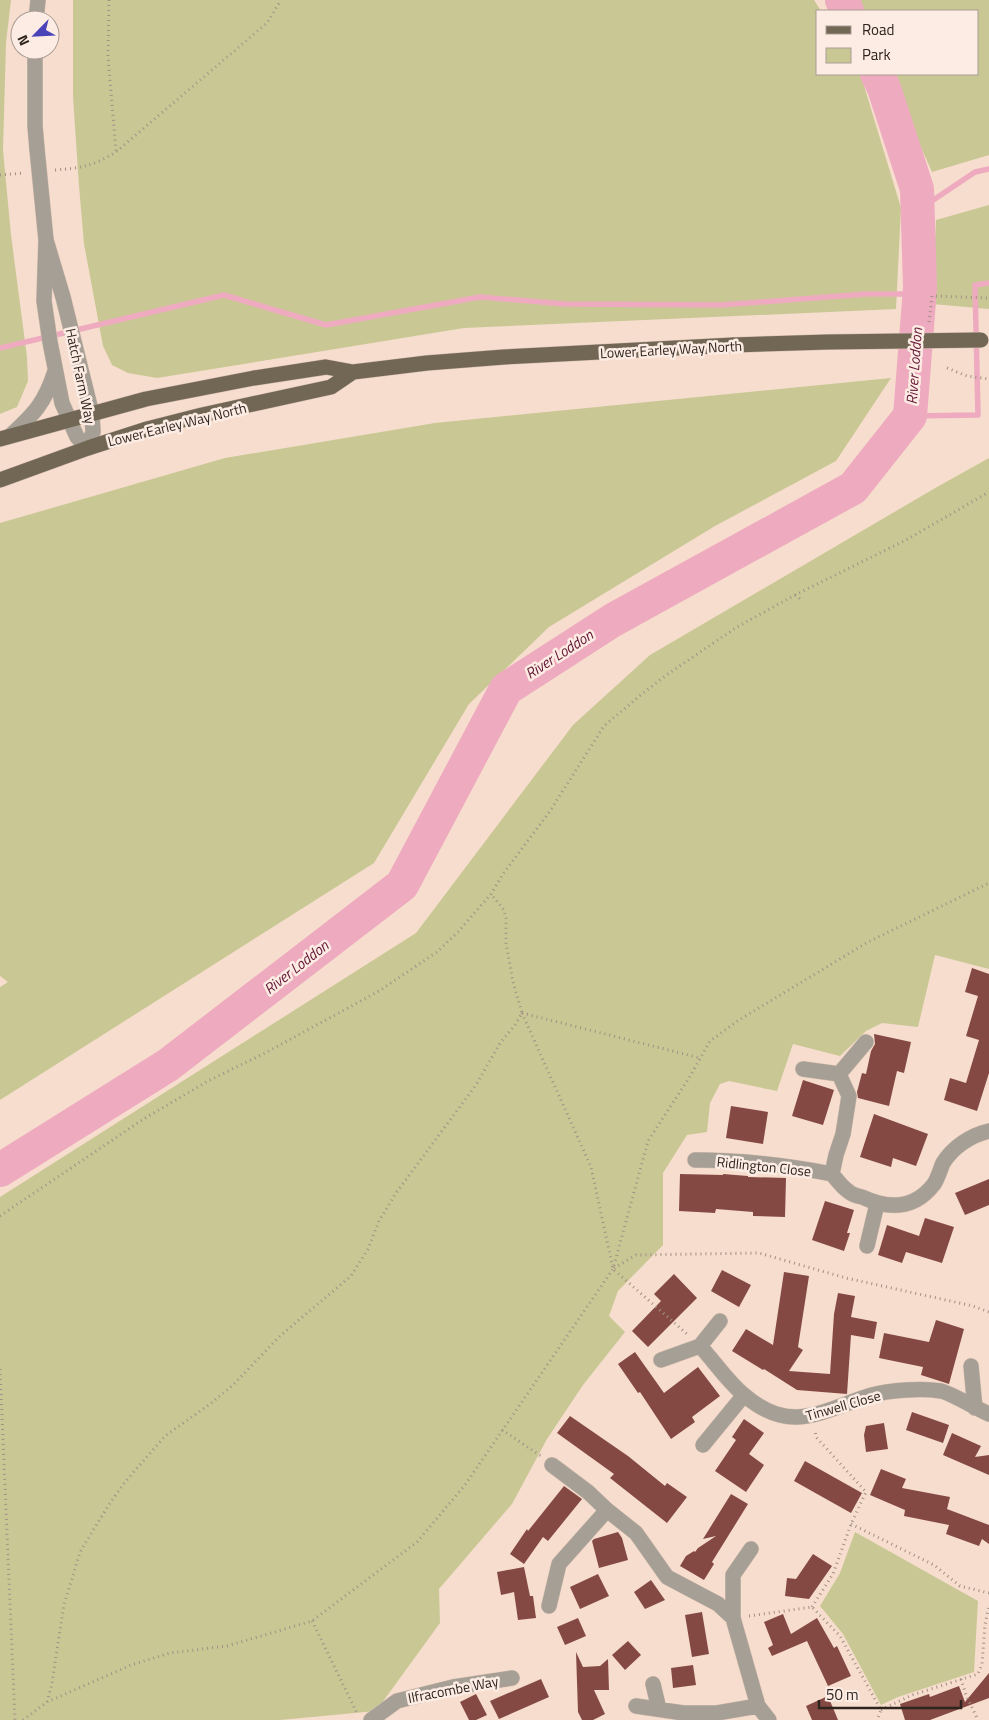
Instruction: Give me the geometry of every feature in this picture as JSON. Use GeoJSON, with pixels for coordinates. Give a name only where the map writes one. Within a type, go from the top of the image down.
{"type":"FeatureCollection","features":[{"type":"Feature","properties":{"kind":"main road","name":"Lower Earley Way North"},"geometry":{"type":"LineString","coordinates":[[5,438],[146,399],[254,378],[326,367],[353,372],[427,363],[504,357],[733,345],[846,341],[985,340]]}},
{"type":"Feature","properties":{"kind":"main road","name":"Lower Earley Way North"},"geometry":{"type":"LineString","coordinates":[[0,480],[147,429],[331,387],[353,372]]}},
{"type":"Feature","properties":{"kind":"street","name":"Hatch Farm Way"},"geometry":{"type":"LineString","coordinates":[[35,60],[37,149],[46,240],[44,301],[62,403],[77,437],[88,448],[93,432],[92,414],[63,296],[46,240]]}},
{"type":"Feature","properties":{"kind":"street"},"geometry":{"type":"LineString","coordinates":[[5,438],[33,415],[43,402],[55,368]]}},
{"type":"Feature","properties":{"kind":"street"},"geometry":{"type":"LineString","coordinates":[[839,1074],[866,1042]]}},
{"type":"Feature","properties":{"kind":"street"},"geometry":{"type":"LineString","coordinates":[[803,1069],[839,1074]]}},
{"type":"Feature","properties":{"kind":"street"},"geometry":{"type":"LineString","coordinates":[[839,1074],[849,1096],[843,1134],[832,1174],[848,1191],[877,1204],[894,1206],[910,1202],[922,1196],[934,1183],[950,1153],[967,1139],[979,1133],[989,1131]]}},
{"type":"Feature","properties":{"kind":"street","name":"Ridlington Close"},"geometry":{"type":"LineString","coordinates":[[695,1160],[756,1162],[791,1166],[832,1174]]}},
{"type":"Feature","properties":{"kind":"street"},"geometry":{"type":"LineString","coordinates":[[867,1246],[877,1204]]}},
{"type":"Feature","properties":{"kind":"street"},"geometry":{"type":"LineString","coordinates":[[662,1360],[700,1346],[720,1321]]}},
{"type":"Feature","properties":{"kind":"street","name":"Tinwell Close"},"geometry":{"type":"LineString","coordinates":[[700,1346],[744,1395],[765,1409],[789,1418],[812,1416],[874,1394],[919,1389],[943,1392],[989,1414]]}},
{"type":"Feature","properties":{"kind":"street"},"geometry":{"type":"LineString","coordinates":[[971,1366],[975,1408]]}},
{"type":"Feature","properties":{"kind":"street"},"geometry":{"type":"LineString","coordinates":[[703,1445],[744,1395]]}},
{"type":"Feature","properties":{"kind":"street"},"geometry":{"type":"LineString","coordinates":[[552,1465],[636,1532],[667,1577],[718,1604],[733,1618]]}},
{"type":"Feature","properties":{"kind":"street"},"geometry":{"type":"LineString","coordinates":[[549,1606],[558,1564],[607,1510]]}},
{"type":"Feature","properties":{"kind":"street"},"geometry":{"type":"LineString","coordinates":[[751,1549],[733,1575],[733,1618],[758,1706],[769,1720]]}},
{"type":"Feature","properties":{"kind":"street","name":"Ilfracombe Way"},"geometry":{"type":"LineString","coordinates":[[371,1720],[397,1700],[453,1687],[512,1678]]}},
{"type":"Feature","properties":{"kind":"street"},"geometry":{"type":"LineString","coordinates":[[653,1684],[659,1709]]}},
{"type":"Feature","properties":{"kind":"street"},"geometry":{"type":"LineString","coordinates":[[636,1706],[683,1713],[717,1712],[758,1706]]}},
{"type":"Feature","properties":{"kind":"path"},"geometry":{"type":"LineString","coordinates":[[110,0],[108,57],[116,152]]}},
{"type":"Feature","properties":{"kind":"path"},"geometry":{"type":"LineString","coordinates":[[54,170],[81,168],[99,163],[116,152],[267,23],[281,0]]}},
{"type":"Feature","properties":{"kind":"path"},"geometry":{"type":"LineString","coordinates":[[0,174],[27,172]]}},
{"type":"Feature","properties":{"kind":"path"},"geometry":{"type":"LineString","coordinates":[[930,322],[932,296],[989,298]]}},
{"type":"Feature","properties":{"kind":"path"},"geometry":{"type":"LineString","coordinates":[[947,368],[968,376],[989,379]]}},
{"type":"Feature","properties":{"kind":"path"},"geometry":{"type":"LineString","coordinates":[[0,1216],[142,1120],[208,1080],[267,1052],[379,991],[437,952],[458,932],[491,894],[550,811],[604,726],[642,694],[737,627],[906,540],[989,492]]}},
{"type":"Feature","properties":{"kind":"path"},"geometry":{"type":"LineString","coordinates":[[796,595],[803,601]]}},
{"type":"Feature","properties":{"kind":"path"},"geometry":{"type":"LineString","coordinates":[[23,1720],[47,1702],[132,1665],[170,1652],[227,1646],[312,1622],[417,1542],[465,1485],[613,1269],[648,1142],[710,1041],[739,1020],[868,942],[989,883]]}},
{"type":"Feature","properties":{"kind":"path"},"geometry":{"type":"LineString","coordinates":[[491,894],[504,910],[508,955],[522,1013],[591,1167],[613,1269],[700,1346]]}},
{"type":"Feature","properties":{"kind":"path"},"geometry":{"type":"LineString","coordinates":[[522,1013],[700,1058]]}},
{"type":"Feature","properties":{"kind":"path"},"geometry":{"type":"LineString","coordinates":[[47,1702],[52,1683],[64,1604],[80,1552],[124,1482],[165,1436],[233,1385],[280,1336],[351,1276],[368,1249],[379,1221],[396,1193],[476,1085],[500,1043],[516,1026],[522,1013]]}},
{"type":"Feature","properties":{"kind":"path"},"geometry":{"type":"LineString","coordinates":[[613,1269],[636,1255],[760,1253],[846,1278],[973,1306],[989,1312]]}},
{"type":"Feature","properties":{"kind":"path"},"geometry":{"type":"LineString","coordinates":[[0,1368],[15,1720]]}},
{"type":"Feature","properties":{"kind":"path"},"geometry":{"type":"LineString","coordinates":[[733,1618],[812,1607],[833,1574],[850,1524],[866,1492],[816,1437],[812,1416]]}},
{"type":"Feature","properties":{"kind":"path"},"geometry":{"type":"LineString","coordinates":[[502,1430],[552,1465]]}},
{"type":"Feature","properties":{"kind":"path"},"geometry":{"type":"LineString","coordinates":[[850,1524],[934,1565],[960,1586],[989,1593]]}},
{"type":"Feature","properties":{"kind":"path"},"geometry":{"type":"LineString","coordinates":[[877,1720],[881,1710],[912,1695],[978,1674],[982,1664],[985,1625],[989,1605]]}},
{"type":"Feature","properties":{"kind":"path"},"geometry":{"type":"LineString","coordinates":[[812,1607],[840,1636],[881,1710]]}},
{"type":"Feature","properties":{"kind":"path"},"geometry":{"type":"LineString","coordinates":[[312,1622],[361,1720]]}},
{"type":"Feature","properties":{"kind":"path"},"geometry":{"type":"LineString","coordinates":[[961,1679],[966,1696],[978,1720]]}},
{"type":"Feature","properties":{"kind":"green space"},"geometry":{"type":"Polygon","coordinates":[[[0,0],[11,0],[6,43],[3,150],[11,235],[27,357],[28,381],[17,407],[0,414],[0,0]]]}},
{"type":"Feature","properties":{"kind":"green space"},"geometry":{"type":"Polygon","coordinates":[[[73,0],[814,0],[820,10],[816,10],[816,75],[860,75],[901,208],[896,309],[464,328],[157,378],[128,373],[112,365],[103,346],[84,244],[73,97],[73,0]]]}},
{"type":"Feature","properties":{"kind":"green space"},"geometry":{"type":"Polygon","coordinates":[[[856,0],[989,0],[989,155],[932,172],[888,75],[979,75],[979,10],[861,10],[856,0]]]}},
{"type":"Feature","properties":{"kind":"green space"},"geometry":{"type":"Polygon","coordinates":[[[989,205],[989,309],[932,304],[936,220],[989,205]]]}},
{"type":"Feature","properties":{"kind":"green space"},"geometry":{"type":"Polygon","coordinates":[[[891,378],[836,461],[715,526],[549,627],[469,704],[374,863],[0,1100],[0,987],[8,982],[0,976],[0,523],[225,458],[435,423],[891,378]]]}},
{"type":"Feature","properties":{"kind":"green space"},"geometry":{"type":"Polygon","coordinates":[[[989,458],[989,969],[935,955],[918,1027],[882,1023],[866,1031],[840,1056],[793,1044],[777,1091],[729,1081],[720,1084],[710,1103],[707,1132],[687,1135],[663,1173],[663,1245],[618,1291],[609,1316],[625,1332],[583,1385],[547,1439],[512,1504],[439,1589],[440,1623],[376,1711],[280,1720],[0,1720],[0,1197],[416,933],[573,725],[650,655],[989,458]]]}},
{"type":"Feature","properties":{"kind":"green space"},"geometry":{"type":"Polygon","coordinates":[[[855,1532],[978,1601],[974,1672],[898,1697],[881,1705],[843,1634],[820,1606],[840,1573],[855,1532]]]}},
{"type":"Feature","properties":{"kind":"building"},"geometry":{"type":"Polygon","coordinates":[[[972,968],[989,974],[989,1073],[977,1111],[944,1100],[950,1078],[966,1083],[979,1040],[966,1036],[978,996],[965,992],[972,968]]]}},
{"type":"Feature","properties":{"kind":"building"},"geometry":{"type":"Polygon","coordinates":[[[874,1034],[911,1042],[904,1073],[897,1071],[889,1106],[858,1098],[857,1092],[862,1073],[866,1074],[871,1051],[875,1044],[874,1034]]]}},
{"type":"Feature","properties":{"kind":"building"},"geometry":{"type":"Polygon","coordinates":[[[803,1080],[834,1090],[823,1125],[792,1116],[803,1080]]]}},
{"type":"Feature","properties":{"kind":"building"},"geometry":{"type":"Polygon","coordinates":[[[731,1106],[768,1112],[763,1144],[726,1138],[731,1106]]]}},
{"type":"Feature","properties":{"kind":"building"},"geometry":{"type":"Polygon","coordinates":[[[874,1114],[928,1134],[916,1166],[893,1158],[891,1167],[860,1157],[874,1114]]]}},
{"type":"Feature","properties":{"kind":"building"},"geometry":{"type":"Polygon","coordinates":[[[680,1174],[723,1174],[786,1178],[785,1217],[753,1216],[753,1212],[716,1209],[715,1213],[679,1211],[680,1174]]]}},
{"type":"Feature","properties":{"kind":"building"},"geometry":{"type":"Polygon","coordinates":[[[989,1179],[989,1205],[965,1215],[955,1193],[989,1179]]]}},
{"type":"Feature","properties":{"kind":"building"},"geometry":{"type":"Polygon","coordinates":[[[825,1201],[854,1210],[847,1233],[850,1233],[844,1251],[812,1240],[825,1201]]]}},
{"type":"Feature","properties":{"kind":"building"},"geometry":{"type":"Polygon","coordinates":[[[925,1218],[954,1227],[942,1263],[906,1252],[902,1263],[878,1255],[887,1225],[919,1236],[925,1218]]]}},
{"type":"Feature","properties":{"kind":"building"},"geometry":{"type":"Polygon","coordinates":[[[722,1270],[751,1285],[739,1307],[711,1291],[722,1270]]]}},
{"type":"Feature","properties":{"kind":"building"},"geometry":{"type":"Polygon","coordinates":[[[784,1272],[809,1276],[798,1347],[803,1350],[789,1371],[830,1374],[834,1314],[838,1293],[855,1296],[851,1317],[877,1322],[874,1339],[851,1335],[847,1394],[797,1390],[732,1351],[746,1329],[773,1345],[784,1272]]]}},
{"type":"Feature","properties":{"kind":"building"},"geometry":{"type":"Polygon","coordinates":[[[674,1274],[697,1298],[648,1347],[632,1331],[661,1301],[654,1294],[674,1274]]]}},
{"type":"Feature","properties":{"kind":"building"},"geometry":{"type":"Polygon","coordinates":[[[936,1320],[964,1329],[949,1384],[921,1375],[923,1367],[879,1358],[884,1333],[929,1342],[936,1320]]]}},
{"type":"Feature","properties":{"kind":"building"},"geometry":{"type":"Polygon","coordinates":[[[635,1352],[664,1393],[698,1367],[720,1396],[692,1417],[695,1422],[671,1439],[640,1392],[638,1393],[618,1364],[635,1352]]]}},
{"type":"Feature","properties":{"kind":"building"},"geometry":{"type":"Polygon","coordinates":[[[912,1412],[949,1425],[943,1443],[906,1430],[912,1412]]]}},
{"type":"Feature","properties":{"kind":"building"},"geometry":{"type":"Polygon","coordinates":[[[570,1416],[628,1456],[665,1486],[667,1483],[687,1497],[667,1523],[610,1478],[614,1474],[557,1433],[570,1416]]]}},
{"type":"Feature","properties":{"kind":"building"},"geometry":{"type":"Polygon","coordinates":[[[744,1419],[764,1433],[749,1454],[764,1465],[746,1492],[715,1471],[736,1440],[732,1437],[744,1419]]]}},
{"type":"Feature","properties":{"kind":"building"},"geometry":{"type":"Polygon","coordinates":[[[884,1423],[888,1449],[866,1452],[864,1435],[866,1426],[884,1423]]]}},
{"type":"Feature","properties":{"kind":"building"},"geometry":{"type":"Polygon","coordinates":[[[952,1433],[981,1446],[975,1457],[989,1455],[989,1475],[943,1455],[952,1433]]]}},
{"type":"Feature","properties":{"kind":"building"},"geometry":{"type":"Polygon","coordinates":[[[805,1461],[862,1493],[851,1513],[794,1481],[805,1461]]]}},
{"type":"Feature","properties":{"kind":"building"},"geometry":{"type":"Polygon","coordinates":[[[881,1469],[906,1479],[902,1488],[950,1497],[947,1509],[989,1525],[989,1544],[982,1539],[979,1546],[946,1534],[949,1525],[904,1516],[905,1510],[870,1495],[881,1469]]]}},
{"type":"Feature","properties":{"kind":"building"},"geometry":{"type":"Polygon","coordinates":[[[564,1486],[582,1499],[548,1541],[543,1537],[524,1564],[510,1554],[527,1529],[528,1531],[564,1486]]]}},
{"type":"Feature","properties":{"kind":"building"},"geometry":{"type":"Polygon","coordinates":[[[731,1494],[748,1504],[712,1562],[714,1564],[704,1580],[680,1566],[686,1556],[695,1552],[716,1536],[703,1539],[731,1494]]]}},
{"type":"Feature","properties":{"kind":"building"},"geometry":{"type":"Polygon","coordinates":[[[618,1532],[622,1538],[628,1560],[599,1568],[592,1541],[618,1532]]]}},
{"type":"Feature","properties":{"kind":"building"},"geometry":{"type":"Polygon","coordinates":[[[813,1554],[832,1566],[809,1599],[785,1596],[787,1578],[796,1579],[813,1554]]]}},
{"type":"Feature","properties":{"kind":"building"},"geometry":{"type":"Polygon","coordinates":[[[524,1567],[530,1596],[533,1596],[536,1618],[518,1620],[514,1592],[501,1595],[497,1572],[524,1567]]]}},
{"type":"Feature","properties":{"kind":"building"},"geometry":{"type":"Polygon","coordinates":[[[598,1574],[609,1596],[580,1609],[570,1587],[598,1574]]]}},
{"type":"Feature","properties":{"kind":"building"},"geometry":{"type":"Polygon","coordinates":[[[651,1580],[665,1600],[645,1609],[634,1592],[651,1580]]]}},
{"type":"Feature","properties":{"kind":"building"},"geometry":{"type":"Polygon","coordinates":[[[702,1612],[709,1654],[692,1657],[685,1615],[702,1612]]]}},
{"type":"Feature","properties":{"kind":"building"},"geometry":{"type":"Polygon","coordinates":[[[783,1614],[791,1634],[817,1618],[834,1648],[837,1646],[851,1676],[828,1686],[807,1641],[772,1656],[768,1648],[773,1645],[764,1622],[783,1614]]]}},
{"type":"Feature","properties":{"kind":"building"},"geometry":{"type":"Polygon","coordinates":[[[578,1618],[586,1636],[565,1645],[557,1627],[578,1618]]]}},
{"type":"Feature","properties":{"kind":"building"},"geometry":{"type":"Polygon","coordinates":[[[628,1641],[641,1655],[625,1670],[612,1655],[628,1641]]]}},
{"type":"Feature","properties":{"kind":"building"},"geometry":{"type":"Polygon","coordinates":[[[576,1652],[583,1667],[600,1666],[608,1659],[609,1690],[594,1690],[605,1714],[593,1720],[582,1720],[578,1712],[576,1652]]]}},
{"type":"Feature","properties":{"kind":"building"},"geometry":{"type":"Polygon","coordinates":[[[693,1665],[696,1685],[673,1688],[671,1668],[693,1665]]]}},
{"type":"Feature","properties":{"kind":"building"},"geometry":{"type":"Polygon","coordinates":[[[989,1673],[989,1698],[930,1720],[905,1720],[900,1704],[929,1694],[930,1697],[959,1686],[965,1702],[989,1673]]]}},
{"type":"Feature","properties":{"kind":"building"},"geometry":{"type":"Polygon","coordinates":[[[541,1679],[549,1697],[499,1719],[490,1701],[541,1679]]]}},
{"type":"Feature","properties":{"kind":"building"},"geometry":{"type":"Polygon","coordinates":[[[476,1694],[487,1715],[476,1720],[469,1720],[460,1702],[476,1694]]]}},
{"type":"Feature","properties":{"kind":"building"},"geometry":{"type":"Polygon","coordinates":[[[828,1696],[838,1720],[812,1720],[806,1706],[828,1696]]]}},
{"type":"Feature","properties":{"kind":"waterway","name":"River Loddon"},"geometry":{"type":"LineString","coordinates":[[842,0],[847,10]]}},
{"type":"Feature","properties":{"kind":"waterway","name":"River Loddon"},"geometry":{"type":"LineString","coordinates":[[0,1170],[168,1065],[402,885],[506,689],[613,620],[853,488],[910,416],[920,288],[917,189],[884,88],[878,75]]}},
{"type":"Feature","properties":{"kind":"waterway"},"geometry":{"type":"LineString","coordinates":[[917,211],[975,172],[989,169]]}},
{"type":"Feature","properties":{"kind":"waterway"},"geometry":{"type":"LineString","coordinates":[[910,416],[978,415],[975,285],[989,283]]}},
{"type":"Feature","properties":{"kind":"waterway"},"geometry":{"type":"LineString","coordinates":[[0,348],[224,295],[326,325],[480,297],[565,304],[721,305],[866,294],[919,294]]}}]}
